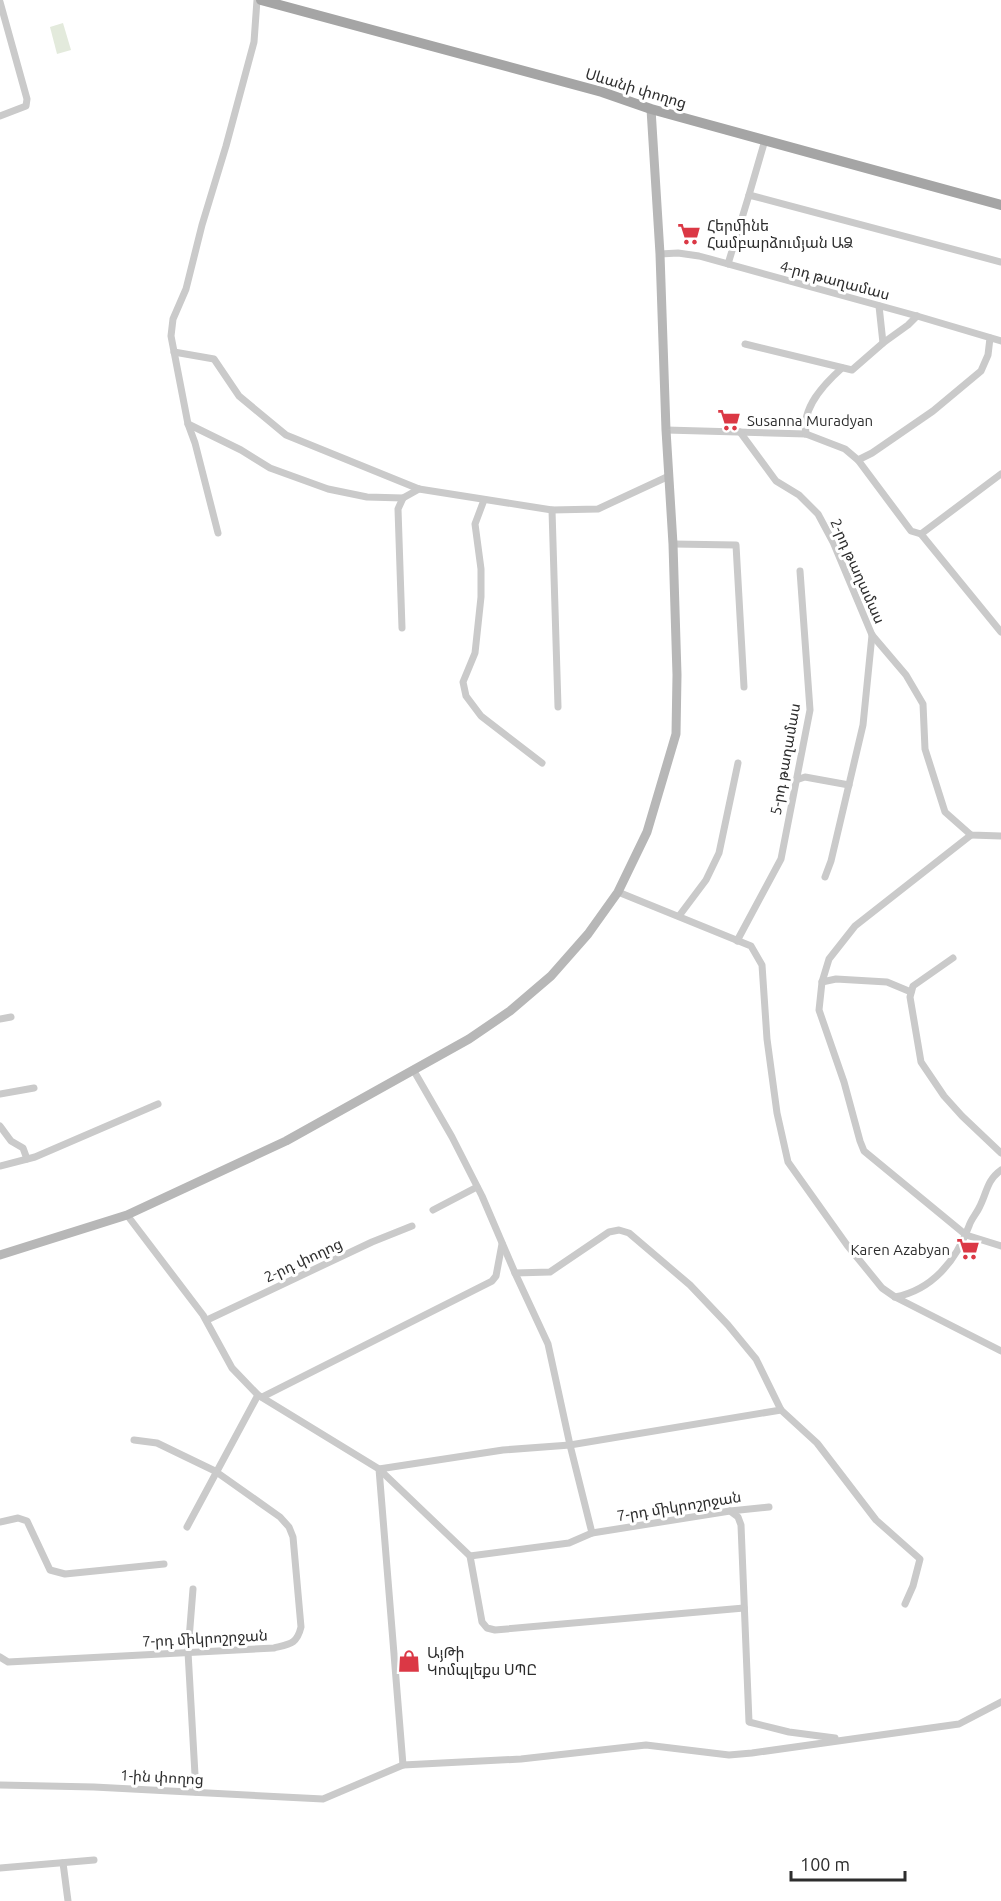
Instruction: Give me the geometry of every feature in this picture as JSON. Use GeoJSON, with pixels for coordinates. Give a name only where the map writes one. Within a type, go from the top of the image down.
{"type":"FeatureCollection","features":[{"type":"Feature","properties":{"kind":"main road","name":"Սևանի փողոց"},"geometry":{"type":"LineString","coordinates":[[259,0],[602,92],[651,109],[1001,205]]}},
{"type":"Feature","properties":{"kind":"main road"},"geometry":{"type":"LineString","coordinates":[[0,1255],[127,1215],[286,1141],[469,1039],[510,1011],[551,976],[588,934],[618,892],[647,832],[676,734],[673,544],[651,109]]}},
{"type":"Feature","properties":{"kind":"street"},"geometry":{"type":"LineString","coordinates":[[218,533],[188,424],[171,336],[173,319],[186,289],[254,42],[259,0]]}},
{"type":"Feature","properties":{"kind":"street"},"geometry":{"type":"LineString","coordinates":[[0,2],[27,99],[26,106],[0,116]]}},
{"type":"Feature","properties":{"kind":"street"},"geometry":{"type":"LineString","coordinates":[[728,264],[765,140]]}},
{"type":"Feature","properties":{"kind":"street"},"geometry":{"type":"LineString","coordinates":[[749,195],[1001,262]]}},
{"type":"Feature","properties":{"kind":"street","name":"4-րդ թաղամաս"},"geometry":{"type":"LineString","coordinates":[[660,254],[678,253],[699,256],[1001,341]]}},
{"type":"Feature","properties":{"kind":"street"},"geometry":{"type":"LineString","coordinates":[[879,306],[883,343]]}},
{"type":"Feature","properties":{"kind":"street"},"geometry":{"type":"LineString","coordinates":[[746,344],[852,370],[916,316]]}},
{"type":"Feature","properties":{"kind":"street"},"geometry":{"type":"LineString","coordinates":[[858,460],[933,411],[981,371],[990,338]]}},
{"type":"Feature","properties":{"kind":"street"},"geometry":{"type":"LineString","coordinates":[[174,352],[214,359],[239,396],[286,435],[418,489],[552,510],[598,509],[669,476]]}},
{"type":"Feature","properties":{"kind":"street"},"geometry":{"type":"LineString","coordinates":[[806,434],[806,417],[816,396],[829,379],[842,368]]}},
{"type":"Feature","properties":{"kind":"street"},"geometry":{"type":"LineString","coordinates":[[188,424],[242,450],[270,468],[328,489],[367,497],[403,498],[418,489]]}},
{"type":"Feature","properties":{"kind":"street"},"geometry":{"type":"LineString","coordinates":[[666,430],[806,434],[845,449],[858,460],[911,531],[921,534],[1001,632]]}},
{"type":"Feature","properties":{"kind":"street","name":"2-րդ թաղամաս"},"geometry":{"type":"LineString","coordinates":[[740,432],[776,481],[800,495],[818,514],[833,542],[872,635],[906,675],[923,704],[925,749],[945,812],[970,835]]}},
{"type":"Feature","properties":{"kind":"street"},"geometry":{"type":"LineString","coordinates":[[921,534],[1001,474]]}},
{"type":"Feature","properties":{"kind":"street"},"geometry":{"type":"LineString","coordinates":[[402,628],[398,509],[403,498]]}},
{"type":"Feature","properties":{"kind":"street"},"geometry":{"type":"LineString","coordinates":[[484,500],[475,524],[481,569],[481,597],[475,653],[463,682],[466,696],[482,716],[542,763]]}},
{"type":"Feature","properties":{"kind":"street"},"geometry":{"type":"LineString","coordinates":[[552,510],[558,707]]}},
{"type":"Feature","properties":{"kind":"street"},"geometry":{"type":"LineString","coordinates":[[673,544],[736,545],[744,687]]}},
{"type":"Feature","properties":{"kind":"street","name":"5-րդ թաղամաս"},"geometry":{"type":"LineString","coordinates":[[737,941],[781,859],[810,710],[800,571]]}},
{"type":"Feature","properties":{"kind":"street"},"geometry":{"type":"LineString","coordinates":[[825,877],[831,861],[863,725],[872,635]]}},
{"type":"Feature","properties":{"kind":"street"},"geometry":{"type":"LineString","coordinates":[[679,916],[706,880],[719,853],[738,763]]}},
{"type":"Feature","properties":{"kind":"street"},"geometry":{"type":"LineString","coordinates":[[796,780],[805,777],[849,785]]}},
{"type":"Feature","properties":{"kind":"street"},"geometry":{"type":"LineString","coordinates":[[1001,836],[970,835],[855,926],[829,959],[822,982],[819,1010],[844,1082],[864,1151],[966,1235],[1001,1246]]}},
{"type":"Feature","properties":{"kind":"street"},"geometry":{"type":"LineString","coordinates":[[618,892],[750,946],[762,964],[767,1039],[777,1113],[788,1162],[847,1245],[882,1288],[895,1298],[1001,1351]]}},
{"type":"Feature","properties":{"kind":"street"},"geometry":{"type":"LineString","coordinates":[[953,958],[913,986],[911,992],[921,1062],[944,1096],[1001,1153]]}},
{"type":"Feature","properties":{"kind":"street"},"geometry":{"type":"LineString","coordinates":[[822,982],[836,979],[887,982],[911,992]]}},
{"type":"Feature","properties":{"kind":"street"},"geometry":{"type":"LineString","coordinates":[[0,1018],[11,1017]]}},
{"type":"Feature","properties":{"kind":"street"},"geometry":{"type":"LineString","coordinates":[[414,1071],[477,1186],[548,1344],[592,1533]]}},
{"type":"Feature","properties":{"kind":"street"},"geometry":{"type":"LineString","coordinates":[[0,1094],[34,1088]]}},
{"type":"Feature","properties":{"kind":"street"},"geometry":{"type":"LineString","coordinates":[[0,1166],[27,1160],[158,1104]]}},
{"type":"Feature","properties":{"kind":"street"},"geometry":{"type":"LineString","coordinates":[[0,1126],[11,1141],[23,1148],[27,1160]]}},
{"type":"Feature","properties":{"kind":"street"},"geometry":{"type":"LineString","coordinates":[[895,1298],[917,1291],[938,1276],[954,1256],[966,1235],[981,1205],[990,1179],[1001,1170]]}},
{"type":"Feature","properties":{"kind":"street"},"geometry":{"type":"LineString","coordinates":[[433,1210],[477,1186]]}},
{"type":"Feature","properties":{"kind":"street"},"geometry":{"type":"LineString","coordinates":[[127,1215],[207,1320],[232,1368],[260,1396],[379,1469],[470,1557],[482,1622],[486,1628],[495,1630],[744,1608]]}},
{"type":"Feature","properties":{"kind":"street","name":"2-րդ փողոց"},"geometry":{"type":"LineString","coordinates":[[207,1320],[372,1242],[412,1226]]}},
{"type":"Feature","properties":{"kind":"street"},"geometry":{"type":"LineString","coordinates":[[515,1273],[550,1272],[609,1232],[619,1230],[629,1233],[690,1286],[728,1325],[756,1359],[781,1410],[817,1443],[876,1520],[920,1559],[913,1586],[905,1604]]}},
{"type":"Feature","properties":{"kind":"street"},"geometry":{"type":"LineString","coordinates":[[187,1527],[215,1471],[260,1396],[492,1281],[496,1276],[502,1241]]}},
{"type":"Feature","properties":{"kind":"street"},"geometry":{"type":"LineString","coordinates":[[379,1469],[503,1450],[570,1445],[781,1410]]}},
{"type":"Feature","properties":{"kind":"street","name":"7-րդ միկրոշրջան"},"geometry":{"type":"LineString","coordinates":[[0,1657],[8,1662],[274,1648],[291,1644],[298,1637],[301,1626],[293,1537],[289,1527],[280,1517],[215,1471],[157,1443],[134,1440]]}},
{"type":"Feature","properties":{"kind":"street"},"geometry":{"type":"LineString","coordinates":[[379,1469],[403,1765],[521,1759],[646,1745],[729,1755],[959,1724],[1001,1702]]}},
{"type":"Feature","properties":{"kind":"street","name":"7-րդ միկրոշրջան"},"geometry":{"type":"LineString","coordinates":[[470,1557],[569,1543],[592,1533],[769,1507]]}},
{"type":"Feature","properties":{"kind":"street"},"geometry":{"type":"LineString","coordinates":[[730,1511],[738,1517],[741,1525],[749,1722],[789,1732],[843,1739]]}},
{"type":"Feature","properties":{"kind":"street"},"geometry":{"type":"LineString","coordinates":[[0,1522],[18,1518],[27,1521],[50,1570],[57,1572],[65,1574],[164,1564]]}},
{"type":"Feature","properties":{"kind":"street"},"geometry":{"type":"LineString","coordinates":[[193,1589],[188,1652],[196,1792]]}},
{"type":"Feature","properties":{"kind":"street","name":"1-ին փողոց"},"geometry":{"type":"LineString","coordinates":[[0,1785],[94,1786],[323,1799],[403,1765]]}},
{"type":"Feature","properties":{"kind":"street"},"geometry":{"type":"LineString","coordinates":[[0,1868],[94,1860]]}},
{"type":"Feature","properties":{"kind":"street"},"geometry":{"type":"LineString","coordinates":[[63,1863],[68,1901]]}},
{"type":"Feature","properties":{"kind":"shaded area"},"geometry":{"type":"Polygon","coordinates":[[[63,23],[71,50],[57,54],[50,27],[63,23]]]}},
{"type":"Feature","properties":{"kind":"place","name":"Հերմինե Համբարձումյան ԱՁ"},"geometry":{"type":"Point","coordinates":[689,234]}},
{"type":"Feature","properties":{"kind":"place","name":"Susanna Muradyan"},"geometry":{"type":"Point","coordinates":[729,420]}},
{"type":"Feature","properties":{"kind":"place","name":"Karen Azabyan"},"geometry":{"type":"Point","coordinates":[968,1249]}},
{"type":"Feature","properties":{"kind":"place","name":"ԱյԹի Կոմպլեքս ՍՊԸ"},"geometry":{"type":"Point","coordinates":[409,1661]}}]}
